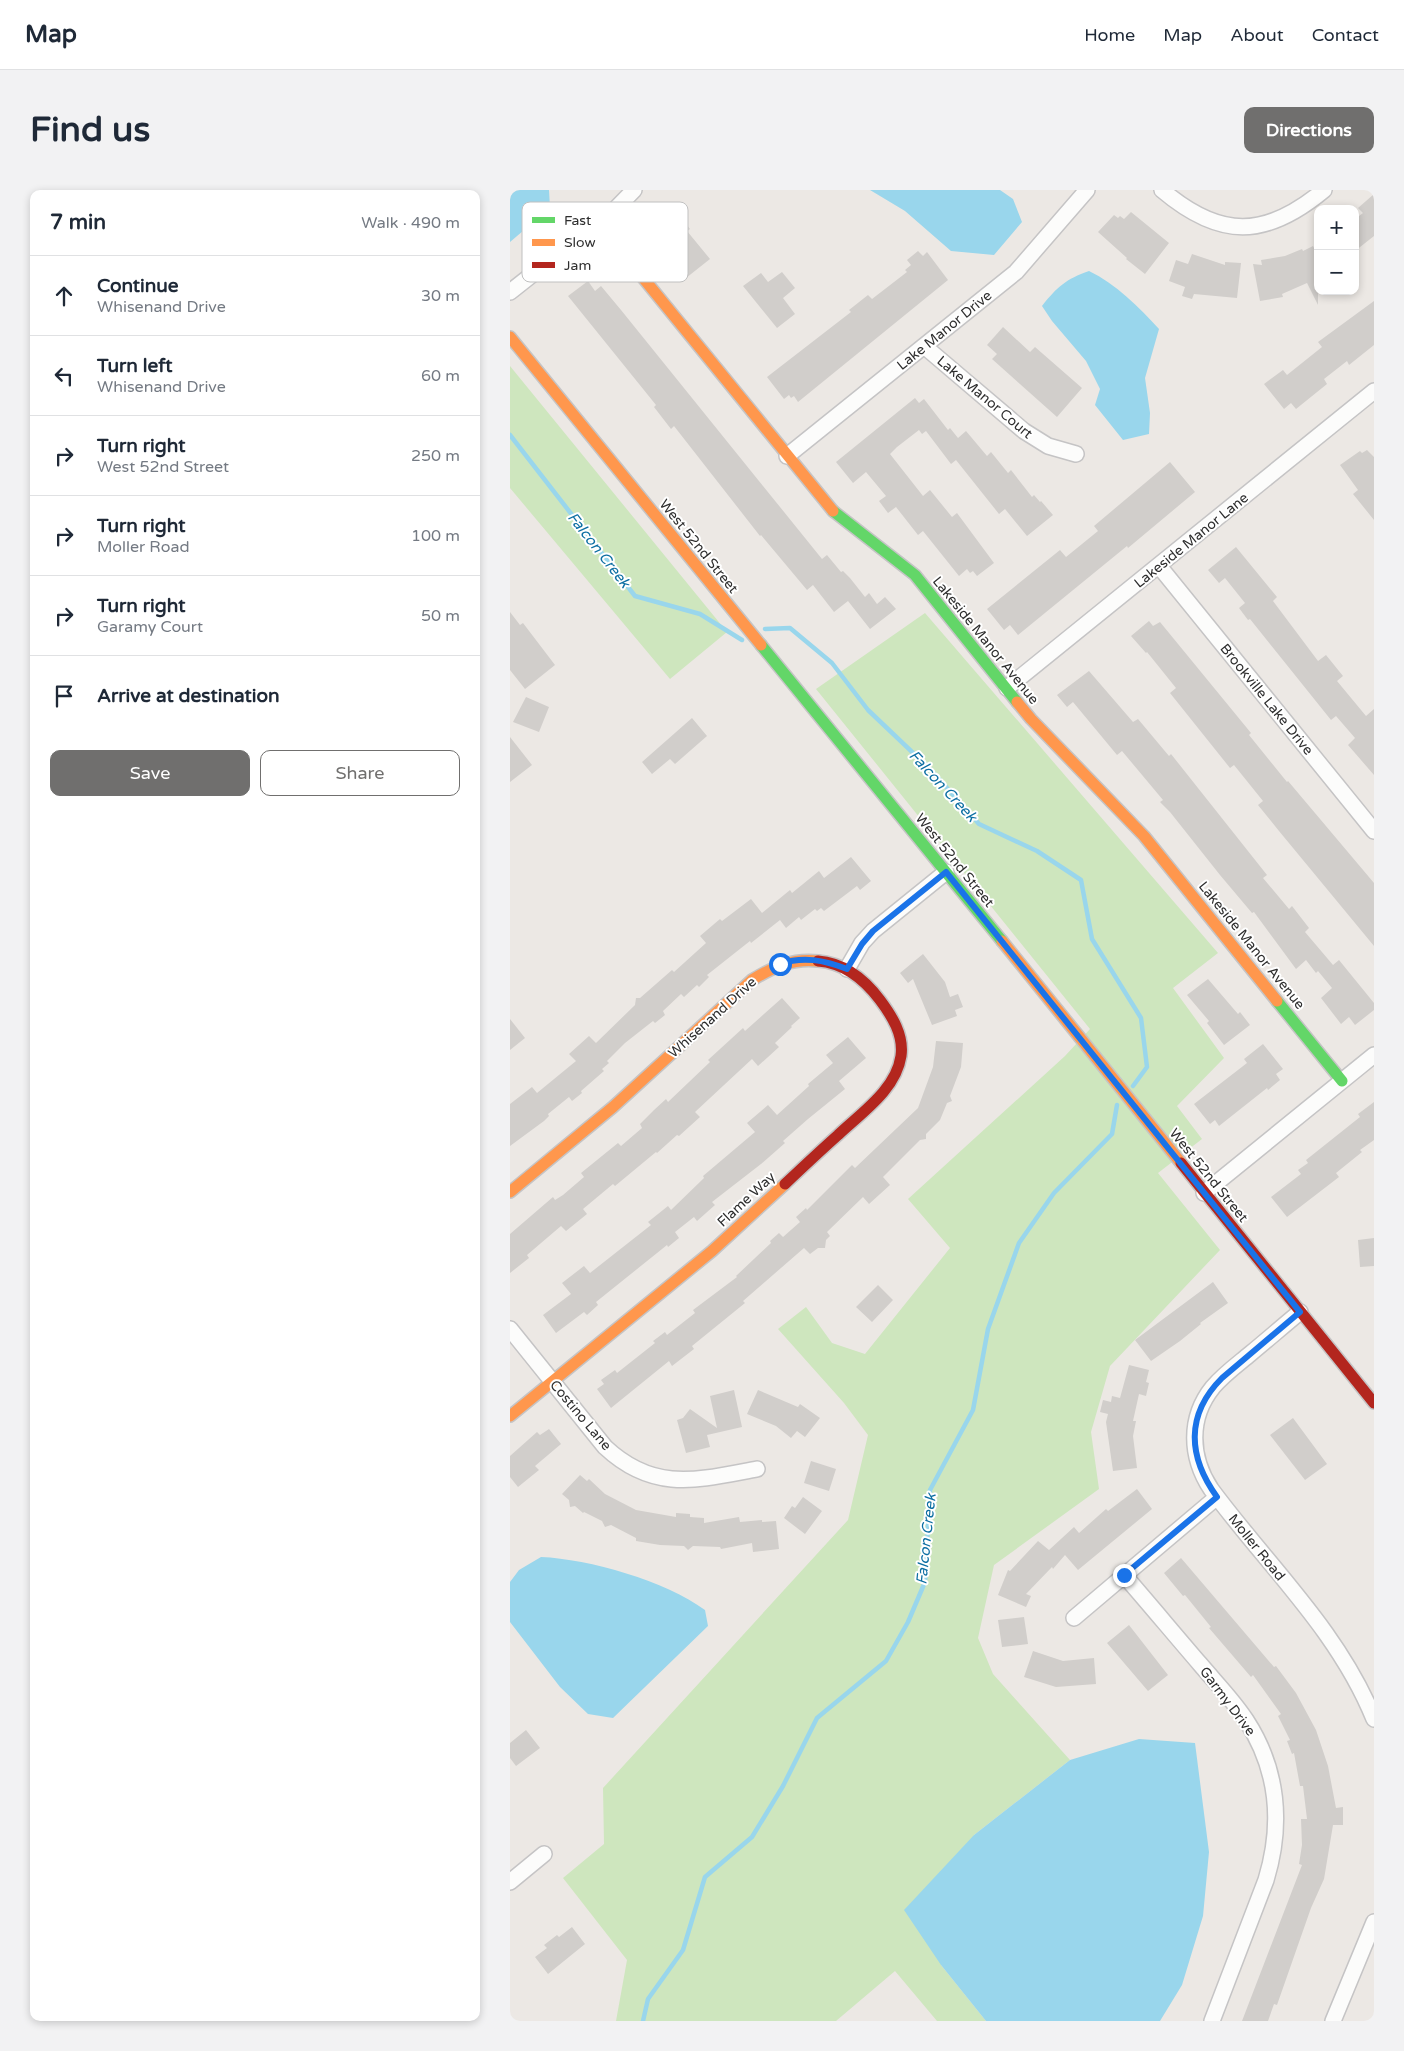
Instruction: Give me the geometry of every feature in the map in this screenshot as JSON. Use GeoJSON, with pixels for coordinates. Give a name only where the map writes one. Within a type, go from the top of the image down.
{"type":"FeatureCollection","features":[{"type":"Feature","properties":{"kind":"street"},"geometry":{"type":"LineString","coordinates":[[622,202],[634,190]]}},
{"type":"Feature","properties":{"kind":"street","name":"Lake Manor Drive"},"geometry":{"type":"LineString","coordinates":[[787,456],[1016,272],[1086,190]]}},
{"type":"Feature","properties":{"kind":"street"},"geometry":{"type":"LineString","coordinates":[[1162,190],[1186,209],[1204,219],[1223,225],[1247,227],[1270,222],[1292,213],[1324,190]]}},
{"type":"Feature","properties":{"kind":"street"},"geometry":{"type":"LineString","coordinates":[[510,292],[523,282]]}},
{"type":"Feature","properties":{"kind":"street","name":"Lakeside Manor Avenue"},"geometry":{"type":"LineString","coordinates":[[646,282],[828,507],[915,576],[1031,719],[1144,836],[1342,1081]]}},
{"type":"Feature","properties":{"kind":"street","name":"West 52nd Street"},"geometry":{"type":"LineString","coordinates":[[510,337],[946,872],[1374,1403]]}},
{"type":"Feature","properties":{"kind":"street","name":"Lake Manor Court"},"geometry":{"type":"LineString","coordinates":[[924,346],[1024,431],[1048,446],[1076,454]]}},
{"type":"Feature","properties":{"kind":"street","name":"Lakeside Manor Lane"},"geometry":{"type":"LineString","coordinates":[[1007,688],[1372,396]]}},
{"type":"Feature","properties":{"kind":"street","name":"Brookville Lake Drive"},"geometry":{"type":"LineString","coordinates":[[1159,566],[1374,831]]}},
{"type":"Feature","properties":{"kind":"street"},"geometry":{"type":"LineString","coordinates":[[847,969],[862,944],[873,931],[946,872]]}},
{"type":"Feature","properties":{"kind":"street","name":"Whisenand Drive"},"geometry":{"type":"LineString","coordinates":[[510,1192],[613,1107],[760,974],[785,962],[808,959],[826,962],[847,969]]}},
{"type":"Feature","properties":{"kind":"street","name":"Flame Way"},"geometry":{"type":"LineString","coordinates":[[510,1416],[712,1251],[878,1098],[888,1086],[898,1065],[901,1053],[896,1025],[882,1001],[870,986],[847,969]]}},
{"type":"Feature","properties":{"kind":"street"},"geometry":{"type":"LineString","coordinates":[[1204,1193],[1374,1055]]}},
{"type":"Feature","properties":{"kind":"street","name":"Moller Road"},"geometry":{"type":"LineString","coordinates":[[1300,1312],[1212,1388],[1202,1405],[1194,1433],[1195,1453],[1207,1483],[1217,1497],[1333,1642],[1361,1688],[1374,1718]]}},
{"type":"Feature","properties":{"kind":"street","name":"Costino Lane"},"geometry":{"type":"LineString","coordinates":[[510,1329],[606,1447],[628,1465],[647,1475],[668,1480],[695,1480],[757,1469]]}},
{"type":"Feature","properties":{"kind":"street"},"geometry":{"type":"LineString","coordinates":[[1074,1618],[1217,1497]]}},
{"type":"Feature","properties":{"kind":"street","name":"Garmy Drive"},"geometry":{"type":"LineString","coordinates":[[1124,1575],[1245,1719],[1260,1743],[1272,1778],[1277,1824],[1272,1860],[1212,2021]]}},
{"type":"Feature","properties":{"kind":"street"},"geometry":{"type":"LineString","coordinates":[[510,1882],[544,1854]]}},
{"type":"Feature","properties":{"kind":"street"},"geometry":{"type":"LineString","coordinates":[[1333,2021],[1374,1922]]}},
{"type":"Feature","properties":{"kind":"green space"},"geometry":{"type":"Polygon","coordinates":[[[510,366],[727,632],[670,679],[510,488],[510,366]]]}},
{"type":"Feature","properties":{"kind":"green space"},"geometry":{"type":"Polygon","coordinates":[[[925,613],[1218,953],[1173,988],[1224,1058],[1177,1106],[1202,1139],[1158,1173],[1220,1250],[1110,1366],[1091,1432],[1099,1489],[994,1565],[978,1638],[993,1674],[1070,1760],[974,1835],[941,1965],[986,2021],[937,2021],[895,1971],[836,2021],[616,2021],[627,1960],[563,1878],[604,1844],[603,1788],[848,1520],[868,1435],[844,1403],[778,1329],[806,1307],[832,1343],[865,1354],[950,1248],[908,1199],[1065,1056],[1090,1029],[816,689],[925,613]]]}},
{"type":"Feature","properties":{"kind":"water"},"geometry":{"type":"Polygon","coordinates":[[[510,190],[549,190],[550,202],[522,202],[522,232],[510,242],[510,190]]]}},
{"type":"Feature","properties":{"kind":"water"},"geometry":{"type":"Polygon","coordinates":[[[870,190],[1000,190],[1013,199],[1022,222],[994,255],[951,251],[905,211],[870,190]]]}},
{"type":"Feature","properties":{"kind":"water"},"geometry":{"type":"Polygon","coordinates":[[[1089,271],[1109,282],[1159,329],[1145,378],[1150,413],[1149,434],[1123,440],[1095,405],[1100,389],[1086,361],[1052,321],[1042,306],[1062,284],[1089,271]]]}},
{"type":"Feature","properties":{"kind":"water"},"geometry":{"type":"Polygon","coordinates":[[[541,1557],[604,1567],[649,1581],[689,1599],[705,1610],[708,1626],[613,1718],[588,1714],[560,1687],[510,1622],[510,1582],[519,1570],[541,1557]]]}},
{"type":"Feature","properties":{"kind":"water"},"geometry":{"type":"Polygon","coordinates":[[[1139,1739],[1195,1743],[1209,1852],[1203,1916],[1182,1985],[1160,2021],[986,2021],[941,1965],[904,1910],[974,1835],[1070,1760],[1139,1739]]]}},
{"type":"Feature","properties":{"kind":"building"},"geometry":{"type":"Polygon","coordinates":[[[1374,194],[1374,236],[1359,248],[1359,216],[1363,213],[1359,207],[1374,194]]]}},
{"type":"Feature","properties":{"kind":"building"},"geometry":{"type":"Polygon","coordinates":[[[1131,212],[1169,243],[1145,274],[1098,232],[1114,215],[1124,219],[1131,212]]]}},
{"type":"Feature","properties":{"kind":"building"},"geometry":{"type":"Polygon","coordinates":[[[688,232],[710,259],[688,276],[688,232]]]}},
{"type":"Feature","properties":{"kind":"building"},"geometry":{"type":"Polygon","coordinates":[[[1313,246],[1314,248],[1314,295],[1318,295],[1318,305],[1307,283],[1282,294],[1283,297],[1260,301],[1253,264],[1262,265],[1261,260],[1285,256],[1302,249],[1303,251],[1313,246]]]}},
{"type":"Feature","properties":{"kind":"building"},"geometry":{"type":"Polygon","coordinates":[[[918,251],[923,256],[927,252],[948,280],[798,402],[794,396],[791,398],[789,395],[784,399],[767,377],[851,312],[849,310],[868,295],[872,299],[907,272],[905,270],[911,265],[907,260],[918,251]]]}},
{"type":"Feature","properties":{"kind":"building"},"geometry":{"type":"Polygon","coordinates":[[[1192,254],[1225,265],[1225,262],[1241,263],[1237,298],[1194,294],[1192,299],[1182,296],[1185,287],[1169,281],[1176,260],[1188,264],[1192,254]]]}},
{"type":"Feature","properties":{"kind":"building"},"geometry":{"type":"Polygon","coordinates":[[[782,272],[795,288],[783,298],[795,314],[777,328],[743,286],[761,273],[768,282],[782,272]]]}},
{"type":"Feature","properties":{"kind":"building"},"geometry":{"type":"Polygon","coordinates":[[[587,282],[595,291],[601,286],[822,559],[827,555],[841,572],[843,571],[850,578],[865,597],[869,593],[877,604],[885,597],[896,609],[870,629],[848,601],[834,612],[813,585],[807,590],[760,536],[674,426],[671,429],[654,407],[656,405],[568,296],[587,282]]]}},
{"type":"Feature","properties":{"kind":"building"},"geometry":{"type":"Polygon","coordinates":[[[1374,301],[1374,345],[1349,365],[1347,361],[1324,379],[1327,384],[1296,409],[1291,403],[1284,409],[1264,384],[1283,370],[1287,375],[1322,347],[1318,342],[1374,301]]]}},
{"type":"Feature","properties":{"kind":"building"},"geometry":{"type":"Polygon","coordinates":[[[1003,327],[1030,352],[1035,347],[1082,388],[1057,417],[992,359],[997,354],[987,345],[1003,327]]]}},
{"type":"Feature","properties":{"kind":"building"},"geometry":{"type":"Polygon","coordinates":[[[915,398],[919,403],[924,399],[948,430],[950,428],[958,438],[966,431],[987,456],[991,452],[1008,473],[1011,470],[1032,497],[1034,495],[1041,501],[1053,515],[1027,536],[1005,509],[999,514],[956,460],[951,464],[926,431],[922,434],[919,430],[897,447],[890,454],[923,496],[930,490],[952,517],[957,513],[994,563],[977,576],[973,571],[970,573],[967,569],[959,576],[923,531],[918,535],[896,507],[888,513],[879,501],[886,496],[866,472],[853,483],[836,462],[915,398]]]}},
{"type":"Feature","properties":{"kind":"building"},"geometry":{"type":"Polygon","coordinates":[[[1367,450],[1374,457],[1374,520],[1353,494],[1358,490],[1340,465],[1360,451],[1362,453],[1367,450]]]}},
{"type":"Feature","properties":{"kind":"building"},"geometry":{"type":"Polygon","coordinates":[[[1170,462],[1195,492],[1018,635],[1010,625],[1004,630],[987,609],[1060,550],[1066,557],[1098,531],[1094,526],[1170,462]]]}},
{"type":"Feature","properties":{"kind":"building"},"geometry":{"type":"Polygon","coordinates":[[[1236,547],[1277,597],[1273,601],[1318,661],[1326,655],[1343,676],[1337,681],[1366,716],[1374,709],[1374,775],[1348,745],[1355,738],[1336,716],[1331,720],[1250,619],[1248,620],[1239,608],[1245,603],[1225,578],[1219,583],[1208,570],[1236,547]]]}},
{"type":"Feature","properties":{"kind":"building"},"geometry":{"type":"Polygon","coordinates":[[[510,612],[520,625],[523,623],[555,665],[525,689],[510,670],[510,612]]]}},
{"type":"Feature","properties":{"kind":"building"},"geometry":{"type":"Polygon","coordinates":[[[1149,621],[1153,626],[1160,622],[1251,733],[1249,735],[1287,782],[1374,883],[1374,946],[1258,805],[1263,801],[1234,765],[1230,768],[1170,693],[1176,688],[1147,652],[1131,636],[1149,621]]]}},
{"type":"Feature","properties":{"kind":"building"},"geometry":{"type":"Polygon","coordinates":[[[1089,671],[1133,722],[1138,719],[1169,756],[1171,754],[1267,875],[1263,878],[1289,909],[1292,906],[1309,928],[1305,932],[1333,965],[1339,960],[1374,1003],[1374,1010],[1355,1025],[1349,1017],[1341,1024],[1321,998],[1332,988],[1318,971],[1316,973],[1306,960],[1296,969],[1254,912],[1252,913],[1160,802],[1163,800],[1122,751],[1117,755],[1073,702],[1067,707],[1057,695],[1089,671]]]}},
{"type":"Feature","properties":{"kind":"building"},"geometry":{"type":"Polygon","coordinates":[[[526,697],[549,707],[539,732],[513,722],[526,697]]]}},
{"type":"Feature","properties":{"kind":"building"},"geometry":{"type":"Polygon","coordinates":[[[692,718],[707,736],[675,764],[670,759],[652,774],[642,762],[692,718]]]}},
{"type":"Feature","properties":{"kind":"building"},"geometry":{"type":"Polygon","coordinates":[[[510,737],[532,765],[510,782],[510,737]]]}},
{"type":"Feature","properties":{"kind":"building"},"geometry":{"type":"Polygon","coordinates":[[[851,857],[871,881],[860,890],[857,886],[824,911],[821,908],[817,911],[815,909],[801,920],[799,917],[786,928],[780,920],[751,943],[750,941],[707,975],[709,977],[699,987],[697,985],[684,997],[681,994],[663,1011],[665,1015],[655,1023],[653,1021],[625,1043],[607,1061],[609,1063],[602,1069],[604,1071],[581,1091],[582,1093],[572,1101],[569,1097],[548,1114],[549,1116],[544,1121],[510,1146],[510,1104],[532,1087],[537,1093],[576,1061],[569,1054],[589,1036],[596,1043],[635,1005],[636,998],[640,998],[672,970],[674,972],[706,943],[700,936],[720,919],[722,921],[751,899],[762,913],[790,890],[792,893],[819,871],[824,878],[851,857]]]}},
{"type":"Feature","properties":{"kind":"building"},"geometry":{"type":"Polygon","coordinates":[[[923,954],[945,982],[950,997],[958,994],[963,1007],[955,1010],[957,1016],[932,1025],[913,979],[908,983],[900,973],[923,954]]]}},
{"type":"Feature","properties":{"kind":"building"},"geometry":{"type":"Polygon","coordinates":[[[1208,979],[1250,1025],[1224,1045],[1207,1023],[1209,1021],[1187,995],[1208,979]]]}},
{"type":"Feature","properties":{"kind":"building"},"geometry":{"type":"Polygon","coordinates":[[[782,998],[800,1018],[775,1043],[779,1047],[758,1066],[752,1059],[695,1112],[700,1117],[679,1136],[677,1135],[657,1153],[615,1186],[613,1184],[583,1209],[587,1214],[566,1231],[561,1226],[527,1255],[529,1258],[510,1273],[510,1234],[553,1197],[555,1200],[563,1195],[584,1177],[581,1173],[618,1143],[621,1146],[642,1128],[640,1124],[654,1110],[666,1099],[668,1102],[710,1062],[708,1060],[743,1028],[745,1031],[782,998]]]}},
{"type":"Feature","properties":{"kind":"building"},"geometry":{"type":"Polygon","coordinates":[[[510,1019],[525,1038],[510,1050],[510,1019]]]}},
{"type":"Feature","properties":{"kind":"building"},"geometry":{"type":"Polygon","coordinates":[[[848,1037],[866,1058],[839,1081],[845,1089],[783,1141],[785,1143],[761,1164],[712,1202],[715,1205],[697,1221],[694,1217],[675,1232],[679,1238],[668,1247],[667,1245],[596,1302],[598,1305],[587,1315],[584,1312],[556,1333],[543,1315],[571,1294],[562,1283],[584,1266],[590,1273],[651,1225],[648,1222],[668,1206],[671,1210],[704,1178],[703,1176],[755,1132],[747,1123],[768,1105],[777,1115],[809,1086],[808,1084],[833,1063],[826,1055],[848,1037]]]}},
{"type":"Feature","properties":{"kind":"building"},"geometry":{"type":"Polygon","coordinates":[[[936,1041],[963,1043],[961,1067],[950,1096],[952,1101],[947,1103],[940,1120],[926,1134],[926,1139],[920,1140],[883,1177],[890,1185],[869,1204],[863,1197],[827,1232],[830,1236],[826,1240],[825,1248],[818,1248],[810,1254],[804,1248],[743,1301],[745,1303],[692,1346],[694,1349],[672,1366],[669,1361],[611,1408],[597,1389],[604,1384],[601,1380],[615,1370],[617,1373],[655,1343],[653,1341],[665,1332],[667,1335],[695,1313],[693,1310],[737,1277],[771,1243],[770,1241],[779,1233],[783,1237],[800,1222],[796,1217],[806,1208],[807,1210],[852,1165],[855,1168],[918,1108],[933,1067],[936,1041]]]}},
{"type":"Feature","properties":{"kind":"building"},"geometry":{"type":"Polygon","coordinates":[[[1263,1044],[1283,1069],[1276,1074],[1280,1080],[1219,1126],[1215,1120],[1210,1124],[1194,1104],[1247,1063],[1244,1059],[1263,1044]]]}},
{"type":"Feature","properties":{"kind":"building"},"geometry":{"type":"Polygon","coordinates":[[[1374,1102],[1374,1140],[1360,1150],[1362,1152],[1336,1173],[1339,1177],[1287,1217],[1271,1197],[1301,1174],[1298,1170],[1308,1163],[1306,1160],[1360,1117],[1358,1114],[1374,1102]]]}},
{"type":"Feature","properties":{"kind":"building"},"geometry":{"type":"Polygon","coordinates":[[[1374,1238],[1374,1266],[1360,1267],[1358,1240],[1374,1238]]]}},
{"type":"Feature","properties":{"kind":"building"},"geometry":{"type":"Polygon","coordinates":[[[1213,1282],[1228,1303],[1151,1361],[1135,1340],[1213,1282]]]}},
{"type":"Feature","properties":{"kind":"building"},"geometry":{"type":"Polygon","coordinates":[[[878,1285],[893,1300],[872,1322],[856,1307],[878,1285]]]}},
{"type":"Feature","properties":{"kind":"building"},"geometry":{"type":"Polygon","coordinates":[[[1129,1365],[1149,1370],[1146,1382],[1149,1383],[1146,1396],[1139,1394],[1133,1421],[1136,1421],[1133,1436],[1137,1468],[1113,1471],[1106,1422],[1108,1414],[1100,1412],[1103,1400],[1111,1402],[1112,1396],[1120,1398],[1129,1365]]]}},
{"type":"Feature","properties":{"kind":"building"},"geometry":{"type":"Polygon","coordinates":[[[734,1390],[742,1427],[707,1435],[710,1447],[686,1453],[677,1420],[683,1418],[690,1409],[717,1428],[710,1396],[734,1390]]]}},
{"type":"Feature","properties":{"kind":"building"},"geometry":{"type":"Polygon","coordinates":[[[758,1390],[798,1407],[800,1404],[820,1418],[805,1437],[797,1431],[791,1438],[776,1426],[747,1414],[758,1390]]]}},
{"type":"Feature","properties":{"kind":"building"},"geometry":{"type":"Polygon","coordinates":[[[1293,1418],[1327,1464],[1305,1480],[1270,1435],[1293,1418]]]}},
{"type":"Feature","properties":{"kind":"building"},"geometry":{"type":"Polygon","coordinates":[[[549,1429],[561,1444],[535,1466],[539,1470],[518,1487],[510,1477],[510,1456],[537,1432],[540,1435],[549,1429]]]}},
{"type":"Feature","properties":{"kind":"building"},"geometry":{"type":"Polygon","coordinates":[[[811,1461],[836,1469],[829,1491],[804,1483],[811,1461]]]}},
{"type":"Feature","properties":{"kind":"building"},"geometry":{"type":"Polygon","coordinates":[[[580,1475],[587,1481],[589,1479],[605,1494],[636,1510],[676,1517],[676,1513],[690,1514],[690,1517],[704,1518],[704,1523],[739,1517],[740,1522],[776,1521],[779,1549],[753,1552],[752,1543],[721,1549],[720,1547],[693,1546],[688,1550],[684,1546],[636,1541],[636,1538],[611,1525],[605,1527],[602,1521],[583,1513],[575,1506],[570,1507],[569,1500],[562,1494],[580,1475]]]}},
{"type":"Feature","properties":{"kind":"building"},"geometry":{"type":"Polygon","coordinates":[[[1137,1489],[1152,1509],[1078,1570],[1065,1555],[1026,1594],[1031,1596],[1026,1607],[998,1595],[1008,1570],[1010,1571],[1038,1541],[1049,1550],[1074,1527],[1079,1533],[1106,1509],[1108,1511],[1137,1489]]]}},
{"type":"Feature","properties":{"kind":"building"},"geometry":{"type":"Polygon","coordinates":[[[803,1497],[822,1511],[805,1534],[784,1518],[792,1506],[795,1508],[803,1497]]]}},
{"type":"Feature","properties":{"kind":"building"},"geometry":{"type":"Polygon","coordinates":[[[1181,1558],[1274,1667],[1276,1666],[1296,1693],[1316,1730],[1328,1766],[1336,1808],[1343,1807],[1343,1825],[1333,1825],[1324,1879],[1311,1908],[1277,2005],[1274,2004],[1268,2021],[1242,2021],[1302,1865],[1299,1864],[1302,1845],[1301,1819],[1307,1819],[1303,1786],[1300,1786],[1294,1753],[1292,1754],[1287,1741],[1290,1740],[1278,1716],[1281,1714],[1253,1675],[1251,1677],[1209,1628],[1211,1627],[1185,1595],[1183,1596],[1164,1573],[1181,1558]]]}},
{"type":"Feature","properties":{"kind":"building"},"geometry":{"type":"Polygon","coordinates":[[[1024,1617],[1028,1644],[1002,1647],[998,1620],[1024,1617]]]}},
{"type":"Feature","properties":{"kind":"building"},"geometry":{"type":"Polygon","coordinates":[[[1129,1625],[1168,1675],[1148,1691],[1107,1643],[1129,1625]]]}},
{"type":"Feature","properties":{"kind":"building"},"geometry":{"type":"Polygon","coordinates":[[[1033,1651],[1063,1661],[1094,1658],[1096,1684],[1056,1687],[1024,1677],[1033,1651]]]}},
{"type":"Feature","properties":{"kind":"building"},"geometry":{"type":"Polygon","coordinates":[[[526,1730],[540,1748],[516,1766],[510,1758],[510,1743],[526,1730]]]}},
{"type":"Feature","properties":{"kind":"building"},"geometry":{"type":"Polygon","coordinates":[[[572,1927],[585,1944],[548,1974],[535,1957],[547,1948],[544,1945],[572,1927]]]}},
{"type":"Feature","properties":{"kind":"waterway","name":"Falcon Creek"},"geometry":{"type":"LineString","coordinates":[[510,435],[635,596],[700,614],[742,640]]}},
{"type":"Feature","properties":{"kind":"waterway","name":"Falcon Creek"},"geometry":{"type":"LineString","coordinates":[[765,629],[790,628],[832,663],[868,710],[930,769],[979,824],[1037,851],[1081,880],[1092,939],[1141,1018],[1147,1067],[1133,1086]]}},
{"type":"Feature","properties":{"kind":"waterway","name":"Falcon Creek"},"geometry":{"type":"LineString","coordinates":[[643,2021],[648,1999],[683,1950],[705,1877],[752,1837],[783,1786],[817,1718],[886,1661],[908,1622],[925,1582],[930,1490],[973,1410],[988,1329],[1019,1243],[1054,1193],[1112,1134],[1117,1105]]}},
{"type":"Feature","properties":{"kind":"traffic: fast"},"geometry":{"type":"LineString","coordinates":[[833,511],[915,575],[1017,702]]}},
{"type":"Feature","properties":{"kind":"traffic: fast"},"geometry":{"type":"LineString","coordinates":[[761,645],[1002,941]]}},
{"type":"Feature","properties":{"kind":"traffic: fast"},"geometry":{"type":"LineString","coordinates":[[1277,1001],[1342,1081]]}},
{"type":"Feature","properties":{"kind":"traffic: slow"},"geometry":{"type":"LineString","coordinates":[[646,282],[833,511]]}},
{"type":"Feature","properties":{"kind":"traffic: slow"},"geometry":{"type":"LineString","coordinates":[[510,337],[761,645]]}},
{"type":"Feature","properties":{"kind":"traffic: slow"},"geometry":{"type":"LineString","coordinates":[[1017,702],[1031,719],[1144,836],[1277,1001]]}},
{"type":"Feature","properties":{"kind":"traffic: slow"},"geometry":{"type":"LineString","coordinates":[[1002,941],[1181,1163]]}},
{"type":"Feature","properties":{"kind":"traffic: slow"},"geometry":{"type":"LineString","coordinates":[[510,1192],[613,1107],[752,980],[784,964],[809,960],[818,961]]}},
{"type":"Feature","properties":{"kind":"traffic: slow"},"geometry":{"type":"LineString","coordinates":[[510,1416],[712,1251],[785,1184]]}},
{"type":"Feature","properties":{"kind":"traffic: jam"},"geometry":{"type":"LineString","coordinates":[[785,1184],[876,1100],[892,1080],[901,1056],[901,1041],[896,1026],[880,1000],[868,986],[845,969],[828,962],[818,961]]}},
{"type":"Feature","properties":{"kind":"traffic: jam"},"geometry":{"type":"LineString","coordinates":[[1181,1163],[1374,1403]]}},
{"type":"Feature","properties":{"kind":"route"},"geometry":{"type":"LineString","coordinates":[[780,964],[797,960],[817,960],[847,969],[856,952],[873,931],[946,872],[1300,1312],[1222,1378],[1212,1388],[1202,1405],[1194,1433],[1195,1453],[1207,1483],[1217,1497],[1124,1575]]}}]}
